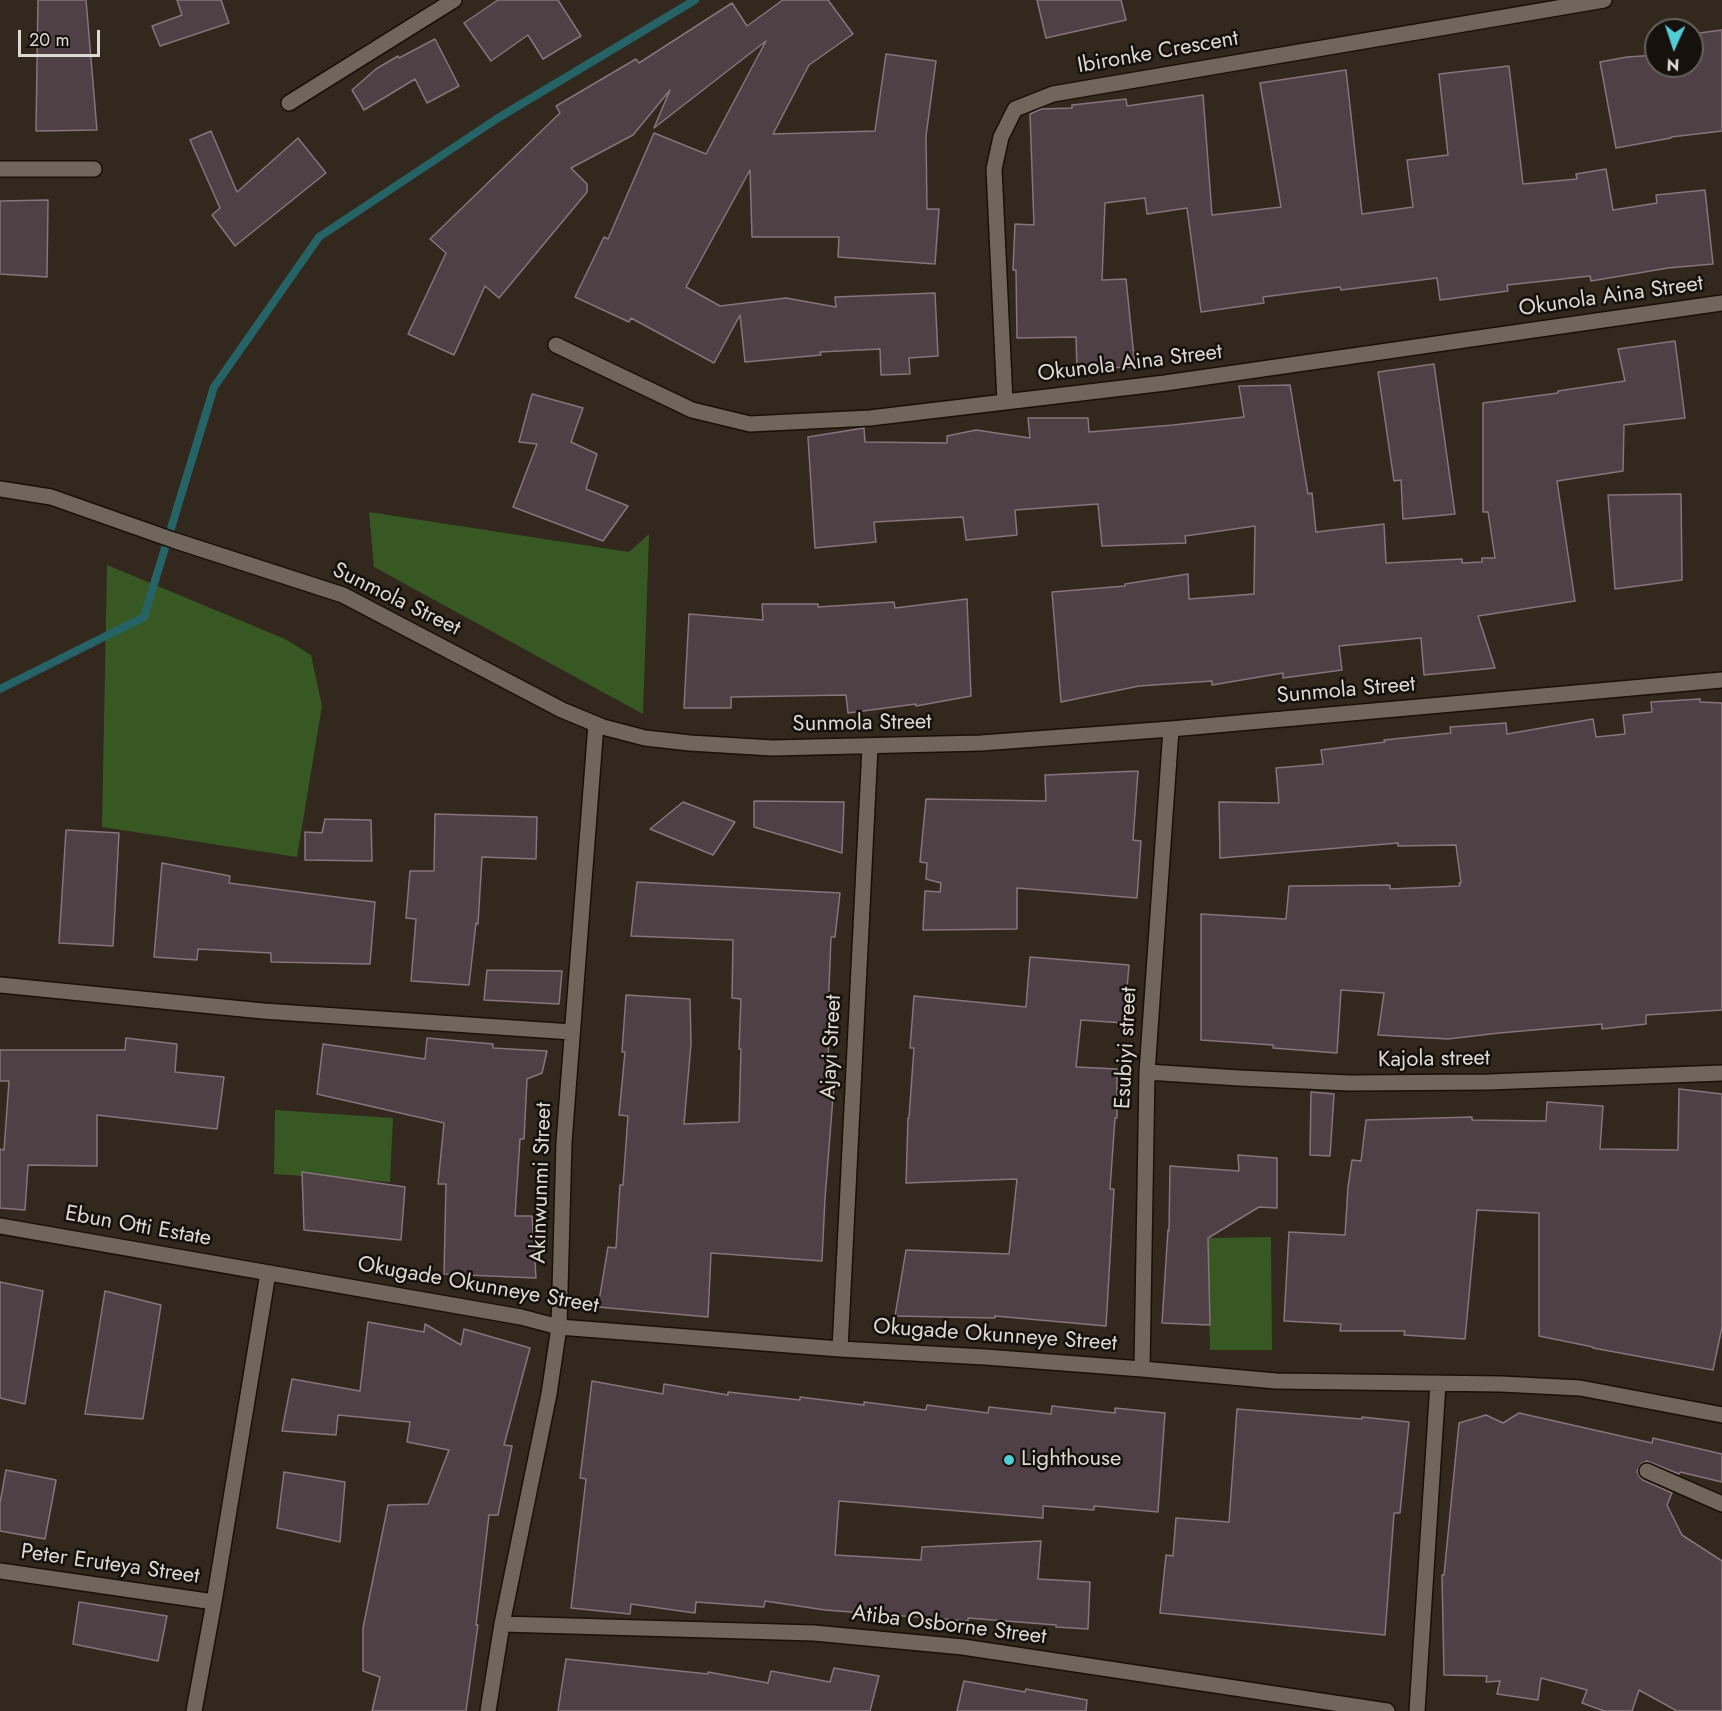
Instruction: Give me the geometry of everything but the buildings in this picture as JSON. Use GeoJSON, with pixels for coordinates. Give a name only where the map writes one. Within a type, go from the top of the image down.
{"type":"FeatureCollection","features":[{"type":"Feature","properties":{"kind":"street"},"geometry":{"type":"LineString","coordinates":[[289,103],[454,0]]}},
{"type":"Feature","properties":{"kind":"street","name":"Ibironke Crescent"},"geometry":{"type":"LineString","coordinates":[[1005,402],[994,169],[1001,137],[1015,109],[1053,94],[1604,0]]}},
{"type":"Feature","properties":{"kind":"street"},"geometry":{"type":"LineString","coordinates":[[0,169],[94,169]]}},
{"type":"Feature","properties":{"kind":"street","name":"Okunola Aina Street"},"geometry":{"type":"LineString","coordinates":[[556,345],[692,410],[750,424],[870,418],[1165,383],[1722,303]]}},
{"type":"Feature","properties":{"kind":"street","name":"Sunmola Street"},"geometry":{"type":"LineString","coordinates":[[0,489],[51,497],[172,540],[343,595],[562,710],[596,724],[645,738],[690,743],[772,748],[981,743],[1171,729],[1722,680]]}},
{"type":"Feature","properties":{"kind":"street","name":"Akinwunmi Street"},"geometry":{"type":"LineString","coordinates":[[488,1711],[502,1624],[549,1394],[559,1327],[564,1142],[596,724]]}},
{"type":"Feature","properties":{"kind":"street","name":"Esubiyi street"},"geometry":{"type":"LineString","coordinates":[[1142,1369],[1147,1072],[1171,729]]}},
{"type":"Feature","properties":{"kind":"street","name":"Ajayi Street"},"geometry":{"type":"LineString","coordinates":[[840,1349],[870,747]]}},
{"type":"Feature","properties":{"kind":"street"},"geometry":{"type":"LineString","coordinates":[[0,985],[263,1011],[573,1032]]}},
{"type":"Feature","properties":{"kind":"street","name":"Kajola street"},"geometry":{"type":"LineString","coordinates":[[1147,1072],[1349,1083],[1489,1082],[1722,1073]]}},
{"type":"Feature","properties":{"kind":"street","name":"Ebun Otti Estate"},"geometry":{"type":"LineString","coordinates":[[0,1226],[268,1273]]}},
{"type":"Feature","properties":{"kind":"street"},"geometry":{"type":"LineString","coordinates":[[194,1711],[268,1273]]}},
{"type":"Feature","properties":{"kind":"street","name":"Okugade Okunneye Street"},"geometry":{"type":"LineString","coordinates":[[268,1273],[510,1315],[559,1327],[840,1349],[985,1357],[1276,1381],[1501,1384],[1580,1388],[1722,1415]]}},
{"type":"Feature","properties":{"kind":"street"},"geometry":{"type":"LineString","coordinates":[[1417,1711],[1438,1383]]}},
{"type":"Feature","properties":{"kind":"street"},"geometry":{"type":"LineString","coordinates":[[1647,1471],[1722,1504]]}},
{"type":"Feature","properties":{"kind":"street","name":"Peter Eruteya Street"},"geometry":{"type":"LineString","coordinates":[[0,1571],[214,1602]]}},
{"type":"Feature","properties":{"kind":"street","name":"Atiba Osborne Street"},"geometry":{"type":"LineString","coordinates":[[502,1624],[814,1633],[963,1647],[1387,1711]]}},
{"type":"Feature","properties":{"kind":"green space"},"geometry":{"type":"Polygon","coordinates":[[[369,512],[629,552],[649,534],[643,714],[374,567],[369,512]]]}},
{"type":"Feature","properties":{"kind":"green space"},"geometry":{"type":"Polygon","coordinates":[[[107,565],[285,639],[311,655],[322,706],[297,857],[102,827],[107,565]]]}},
{"type":"Feature","properties":{"kind":"green space"},"geometry":{"type":"Polygon","coordinates":[[[275,1110],[393,1118],[390,1182],[274,1174],[275,1110]]]}},
{"type":"Feature","properties":{"kind":"green space"},"geometry":{"type":"Polygon","coordinates":[[[1271,1237],[1272,1350],[1210,1350],[1208,1238],[1271,1237]]]}},
{"type":"Feature","properties":{"kind":"waterway"},"geometry":{"type":"LineString","coordinates":[[0,689],[144,617],[214,387],[319,237],[498,118],[695,0]]}},
{"type":"Feature","properties":{"kind":"place","name":"Lighthouse"},"geometry":{"type":"Point","coordinates":[1009,1460]}}]}
